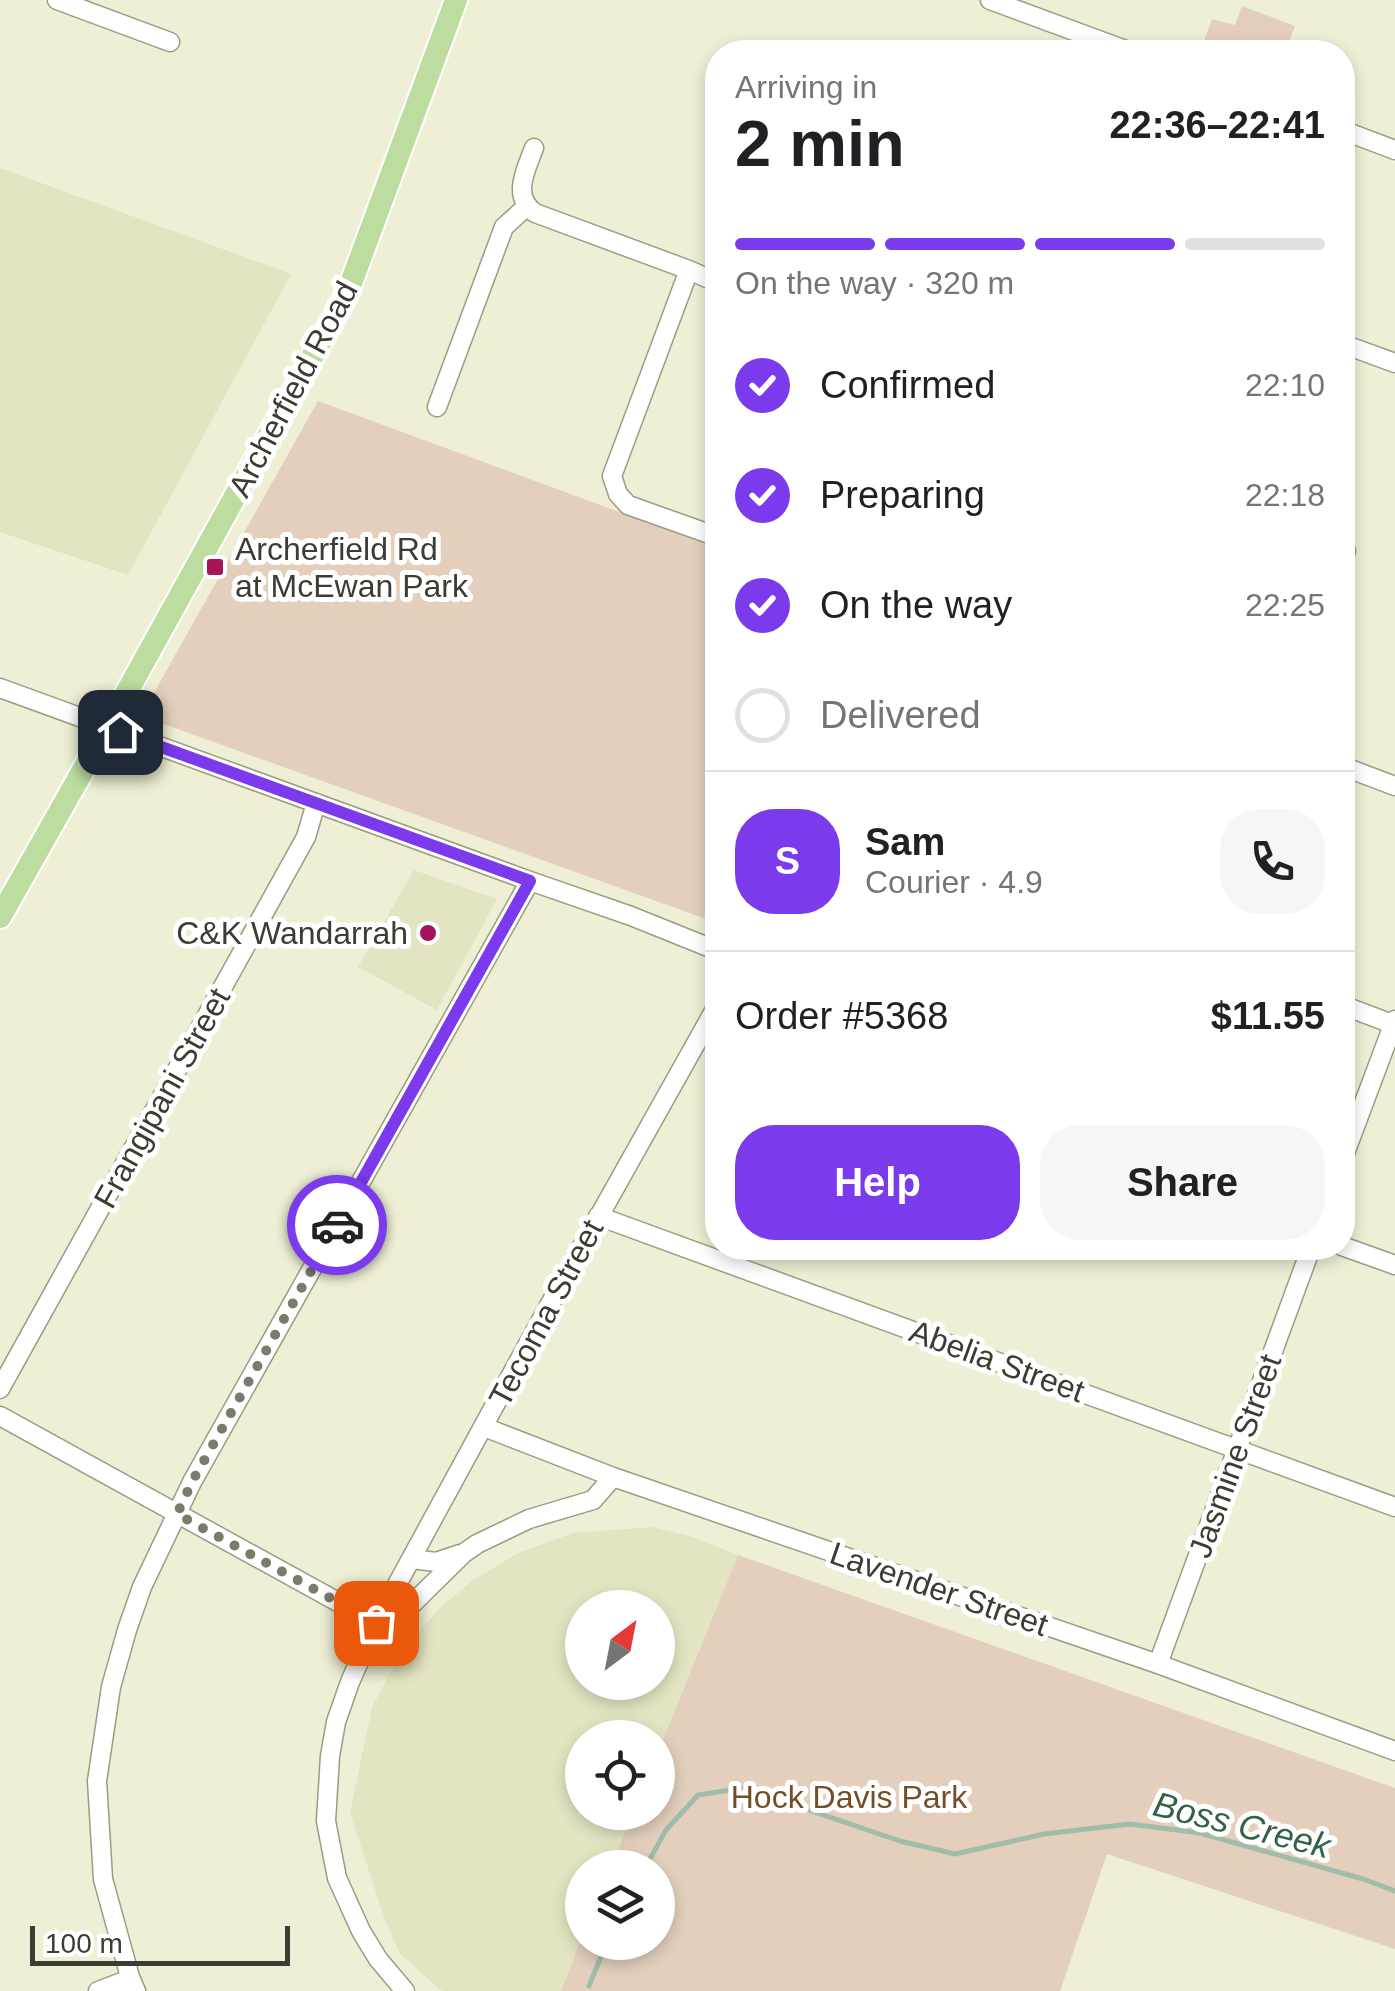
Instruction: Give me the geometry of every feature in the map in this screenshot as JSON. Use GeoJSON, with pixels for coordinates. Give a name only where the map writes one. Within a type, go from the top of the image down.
{"type":"FeatureCollection","features":[{"type":"Feature","properties":{"kind":"main road","name":"Archerfield Road"},"geometry":{"type":"LineString","coordinates":[[0,917],[347,294],[456,0]]}},
{"type":"Feature","properties":{"kind":"street"},"geometry":{"type":"LineString","coordinates":[[57,0],[170,42]]}},
{"type":"Feature","properties":{"kind":"street"},"geometry":{"type":"LineString","coordinates":[[990,0],[1098,40]]}},
{"type":"Feature","properties":{"kind":"street"},"geometry":{"type":"LineString","coordinates":[[1355,135],[1395,150]]}},
{"type":"Feature","properties":{"kind":"street"},"geometry":{"type":"LineString","coordinates":[[534,148],[522,183],[526,206],[534,213],[705,278]]}},
{"type":"Feature","properties":{"kind":"street"},"geometry":{"type":"LineString","coordinates":[[438,407],[504,227],[526,206]]}},
{"type":"Feature","properties":{"kind":"street"},"geometry":{"type":"LineString","coordinates":[[689,270],[612,476],[618,494],[628,504],[705,532]]}},
{"type":"Feature","properties":{"kind":"street"},"geometry":{"type":"LineString","coordinates":[[1355,348],[1395,364]]}},
{"type":"Feature","properties":{"kind":"street"},"geometry":{"type":"LineString","coordinates":[[0,688],[705,946]]}},
{"type":"Feature","properties":{"kind":"street"},"geometry":{"type":"LineString","coordinates":[[1355,771],[1395,786]]}},
{"type":"Feature","properties":{"kind":"street","name":"Frangipani Street"},"geometry":{"type":"LineString","coordinates":[[0,1389],[306,837],[316,803]]}},
{"type":"Feature","properties":{"kind":"street"},"geometry":{"type":"LineString","coordinates":[[98,1991],[133,1985],[103,1879],[97,1781],[111,1686],[142,1587],[192,1482],[530,881]]}},
{"type":"Feature","properties":{"kind":"street"},"geometry":{"type":"LineString","coordinates":[[1355,1009],[1395,1023],[1355,1128]]}},
{"type":"Feature","properties":{"kind":"street","name":"Tecoma Street"},"geometry":{"type":"LineString","coordinates":[[405,1991],[378,1958],[336,1878],[326,1821],[336,1722],[376,1623],[705,1027]]}},
{"type":"Feature","properties":{"kind":"street","name":"Abelia Street"},"geometry":{"type":"LineString","coordinates":[[598,1216],[705,1255]]}},
{"type":"Feature","properties":{"kind":"street"},"geometry":{"type":"LineString","coordinates":[[1355,1251],[1395,1265]]}},
{"type":"Feature","properties":{"kind":"street","name":"Abelia Street"},"geometry":{"type":"LineString","coordinates":[[718,1260],[1395,1507]]}},
{"type":"Feature","properties":{"kind":"street","name":"Jasmine Street"},"geometry":{"type":"LineString","coordinates":[[1158,1664],[1306,1260]]}},
{"type":"Feature","properties":{"kind":"street"},"geometry":{"type":"LineString","coordinates":[[0,1416],[376,1623],[405,1611],[477,1544],[529,1519],[594,1500],[613,1476]]}},
{"type":"Feature","properties":{"kind":"street","name":"Lavender Street"},"geometry":{"type":"LineString","coordinates":[[484,1428],[1395,1751]]}},
{"type":"Feature","properties":{"kind":"street"},"geometry":{"type":"LineString","coordinates":[[412,1559],[436,1562],[464,1553]]}},
{"type":"Feature","properties":{"kind":"shaded area"},"geometry":{"type":"Polygon","coordinates":[[[0,168],[291,274],[128,575],[0,532],[0,168]]]}},
{"type":"Feature","properties":{"kind":"shaded area","name":"C&K Wandarrah"},"geometry":{"type":"Polygon","coordinates":[[[414,870],[497,899],[437,1010],[358,967],[414,870]]]}},
{"type":"Feature","properties":{"kind":"shaded area"},"geometry":{"type":"Polygon","coordinates":[[[653,1527],[693,1537],[738,1555],[671,1720],[565,1720],[565,1830],[626,1830],[618,1850],[565,1850],[565,1960],[573,1960],[561,1991],[442,1991],[400,1954],[350,1813],[372,1707],[404,1648],[441,1607],[472,1581],[518,1553],[573,1533],[653,1527]]]}},
{"type":"Feature","properties":{"kind":"green space"},"geometry":{"type":"Polygon","coordinates":[[[1242,6],[1295,26],[1290,40],[1204,40],[1212,19],[1235,25],[1242,6]]]}},
{"type":"Feature","properties":{"kind":"green space"},"geometry":{"type":"Polygon","coordinates":[[[318,401],[705,544],[705,919],[150,719],[146,707],[318,401]]]}},
{"type":"Feature","properties":{"kind":"green space","name":"Hock Davis Park"},"geometry":{"type":"Polygon","coordinates":[[[738,1555],[1395,1788],[1395,1949],[1107,1854],[1060,1991],[561,1991],[573,1960],[675,1960],[675,1850],[618,1850],[626,1830],[675,1830],[675,1720],[671,1720],[738,1555]]]}},
{"type":"Feature","properties":{"kind":"waterway","name":"Boss Creek"},"geometry":{"type":"LineString","coordinates":[[655,1850],[666,1830],[698,1795],[744,1788],[900,1841],[955,1854],[1044,1834],[1130,1824],[1200,1833],[1395,1891]]}},
{"type":"Feature","properties":{"kind":"waterway","name":"Boss Creek"},"geometry":{"type":"LineString","coordinates":[[589,1986],[600,1960]]}},
{"type":"Feature","properties":{"kind":"way so far"},"geometry":{"type":"LineString","coordinates":[[337,1225],[177,1514],[376,1623]]}},
{"type":"Feature","properties":{"kind":"place","name":"Archerfield Rd at McEwan Park"},"geometry":{"type":"Point","coordinates":[215,567]}},
{"type":"Feature","properties":{"kind":"place","name":"C&K Wandarrah"},"geometry":{"type":"Point","coordinates":[428,933]}},
{"type":"Feature","properties":{"kind":"route"},"geometry":{"type":"LineString","coordinates":[[120,732],[530,881],[337,1225]]}}]}
